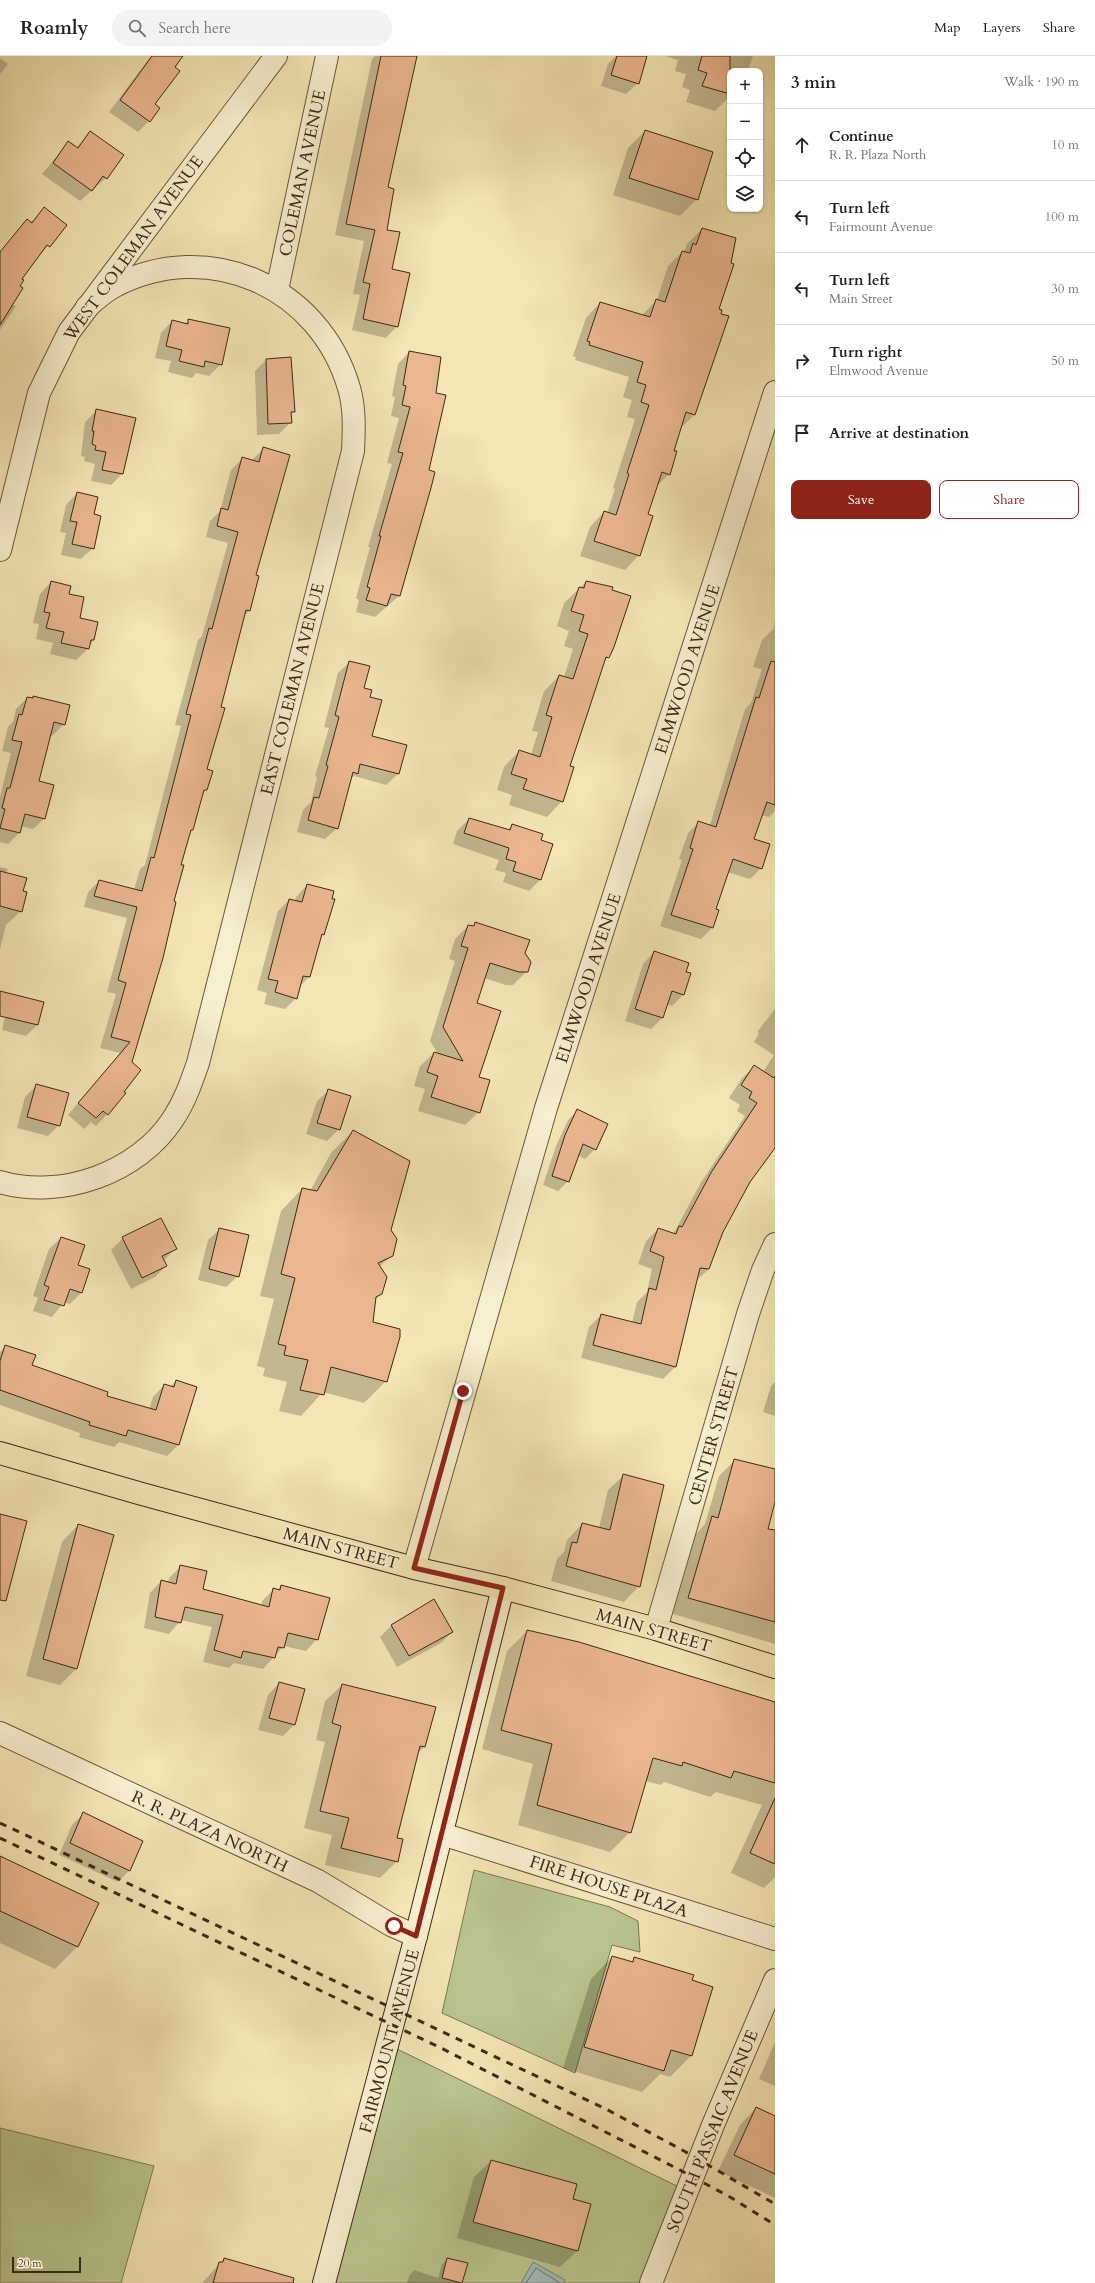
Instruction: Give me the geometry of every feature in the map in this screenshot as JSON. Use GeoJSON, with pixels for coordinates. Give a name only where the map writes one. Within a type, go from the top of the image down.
{"type":"FeatureCollection","features":[{"type":"Feature","properties":{"kind":"main road","name":"MAIN STREET"},"geometry":{"type":"LineString","coordinates":[[0,1453],[142,1494],[414,1568],[503,1588],[656,1629],[775,1667]]}},
{"type":"Feature","properties":{"kind":"street","name":"WEST COLEMAN AVENUE"},"geometry":{"type":"LineString","coordinates":[[0,550],[8,481],[39,393],[69,332],[276,56]]}},
{"type":"Feature","properties":{"kind":"street","name":"COLEMAN AVENUE"},"geometry":{"type":"LineString","coordinates":[[277,290],[327,56]]}},
{"type":"Feature","properties":{"kind":"street","name":"EAST COLEMAN AVENUE"},"geometry":{"type":"LineString","coordinates":[[2,1189],[68,1185],[98,1177],[126,1162],[152,1144],[172,1120],[188,1093],[198,1063],[354,451],[354,420],[351,396],[339,359],[323,332],[302,309],[277,290],[248,276],[218,269],[187,267],[156,272],[126,281],[112,288],[87,307]]}},
{"type":"Feature","properties":{"kind":"street","name":"ELMWOOD AVENUE"},"geometry":{"type":"LineString","coordinates":[[414,1568],[546,1108],[775,392]]}},
{"type":"Feature","properties":{"kind":"street","name":"CENTER STREET"},"geometry":{"type":"LineString","coordinates":[[656,1629],[748,1314],[763,1270],[775,1244]]}},
{"type":"Feature","properties":{"kind":"street","name":"FAIRMOUNT AVENUE"},"geometry":{"type":"LineString","coordinates":[[324,2283],[416,1936],[503,1588]]}},
{"type":"Feature","properties":{"kind":"street","name":"R. R. PLAZA NORTH"},"geometry":{"type":"LineString","coordinates":[[0,1733],[318,1881],[391,1925],[416,1936]]}},
{"type":"Feature","properties":{"kind":"street","name":"FIRE HOUSE PLAZA"},"geometry":{"type":"LineString","coordinates":[[442,1834],[775,1939]]}},
{"type":"Feature","properties":{"kind":"street","name":"SOUTH PASSAIC AVENUE"},"geometry":{"type":"LineString","coordinates":[[651,2283],[713,2125],[775,1980]]}},
{"type":"Feature","properties":{"kind":"green space"},"geometry":{"type":"Polygon","coordinates":[[[474,1870],[610,1907],[638,1921],[640,1952],[612,1945],[575,2073],[442,2013],[474,1870]]]}},
{"type":"Feature","properties":{"kind":"green space"},"geometry":{"type":"Polygon","coordinates":[[[389,2045],[691,2193],[654,2283],[326,2283],[389,2045]]]}},
{"type":"Feature","properties":{"kind":"green space"},"geometry":{"type":"Polygon","coordinates":[[[0,2128],[154,2166],[121,2283],[0,2283],[0,2128]]]}},
{"type":"Feature","properties":{"kind":"water"},"geometry":{"type":"Polygon","coordinates":[[[533,2262],[565,2280],[563,2283],[521,2283],[533,2262]]]}},
{"type":"Feature","properties":{"kind":"building"},"geometry":{"type":"Polygon","coordinates":[[[152,56],[183,56],[175,67],[180,71],[155,104],[160,108],[150,122],[120,100],[152,56]]]}},
{"type":"Feature","properties":{"kind":"building"},"geometry":{"type":"Polygon","coordinates":[[[381,56],[417,56],[388,187],[394,189],[387,230],[400,232],[392,269],[410,273],[398,327],[363,319],[370,284],[363,282],[375,230],[346,224],[381,56]]]}},
{"type":"Feature","properties":{"kind":"building"},"geometry":{"type":"Polygon","coordinates":[[[617,56],[647,56],[639,84],[611,75],[617,56]]]}},
{"type":"Feature","properties":{"kind":"building"},"geometry":{"type":"Polygon","coordinates":[[[702,56],[730,56],[730,68],[727,68],[727,93],[702,86],[707,73],[698,70],[702,56]]]}},
{"type":"Feature","properties":{"kind":"building"},"geometry":{"type":"Polygon","coordinates":[[[645,130],[713,152],[698,200],[629,178],[645,130]]]}},
{"type":"Feature","properties":{"kind":"building"},"geometry":{"type":"Polygon","coordinates":[[[90,131],[124,155],[107,179],[103,176],[92,191],[53,163],[68,141],[78,148],[90,131]]]}},
{"type":"Feature","properties":{"kind":"building"},"geometry":{"type":"Polygon","coordinates":[[[44,207],[67,225],[50,247],[47,245],[22,279],[24,280],[20,286],[23,288],[0,325],[0,252],[27,219],[32,223],[44,207]]]}},
{"type":"Feature","properties":{"kind":"building"},"geometry":{"type":"Polygon","coordinates":[[[702,228],[736,238],[731,263],[734,264],[719,309],[722,310],[721,314],[729,316],[695,415],[686,412],[674,451],[677,451],[670,475],[662,472],[648,514],[653,516],[640,556],[594,541],[604,511],[616,515],[629,474],[627,473],[649,405],[641,402],[646,385],[637,382],[643,362],[589,345],[590,342],[587,341],[600,302],[650,317],[656,299],[665,302],[682,251],[690,253],[693,243],[696,245],[702,228]]]}},
{"type":"Feature","properties":{"kind":"building"},"geometry":{"type":"Polygon","coordinates":[[[188,319],[230,328],[222,365],[205,361],[204,367],[179,361],[182,350],[166,346],[172,320],[188,324],[188,319]]]}},
{"type":"Feature","properties":{"kind":"building"},"geometry":{"type":"Polygon","coordinates":[[[409,351],[441,357],[436,393],[446,395],[429,470],[435,472],[431,488],[400,596],[391,594],[387,606],[366,600],[370,588],[367,587],[381,536],[379,536],[403,453],[398,452],[410,407],[402,405],[406,386],[403,385],[409,351]]]}},
{"type":"Feature","properties":{"kind":"building"},"geometry":{"type":"Polygon","coordinates":[[[291,357],[295,412],[291,412],[292,423],[268,424],[266,359],[291,357]]]}},
{"type":"Feature","properties":{"kind":"building"},"geometry":{"type":"Polygon","coordinates":[[[96,409],[136,418],[123,474],[102,470],[106,452],[95,450],[96,446],[92,444],[94,431],[92,431],[96,409]]]}},
{"type":"Feature","properties":{"kind":"building"},"geometry":{"type":"Polygon","coordinates":[[[263,447],[290,455],[256,575],[259,576],[250,611],[246,610],[221,707],[225,708],[207,769],[213,771],[207,790],[204,790],[193,830],[191,830],[181,865],[184,865],[174,901],[176,902],[163,958],[132,1062],[141,1070],[124,1092],[126,1093],[108,1115],[103,1111],[96,1118],[78,1103],[130,1042],[111,1037],[126,983],[118,980],[137,907],[94,896],[99,880],[142,891],[151,857],[154,858],[191,715],[186,714],[209,628],[212,629],[238,532],[217,526],[221,508],[228,510],[242,457],[259,462],[263,447]]]}},
{"type":"Feature","properties":{"kind":"building"},"geometry":{"type":"Polygon","coordinates":[[[77,492],[98,497],[94,514],[101,516],[94,549],[72,544],[77,522],[70,521],[77,492]]]}},
{"type":"Feature","properties":{"kind":"building"},"geometry":{"type":"Polygon","coordinates":[[[51,581],[71,586],[69,594],[84,597],[80,618],[98,622],[94,640],[91,640],[89,649],[61,643],[64,632],[46,628],[50,613],[44,612],[51,581]]]}},
{"type":"Feature","properties":{"kind":"building"},"geometry":{"type":"Polygon","coordinates":[[[586,581],[613,587],[612,590],[631,596],[614,647],[609,658],[606,657],[570,766],[574,767],[563,802],[523,789],[527,779],[511,774],[519,750],[540,757],[552,717],[546,715],[559,675],[573,679],[588,634],[579,631],[584,615],[571,611],[579,587],[584,588],[586,581]]]}},
{"type":"Feature","properties":{"kind":"building"},"geometry":{"type":"Polygon","coordinates":[[[349,661],[370,666],[364,688],[372,690],[370,697],[382,700],[372,736],[407,745],[399,774],[360,764],[358,774],[353,772],[338,829],[308,820],[314,797],[319,798],[328,766],[326,765],[339,717],[335,715],[349,661]]]}},
{"type":"Feature","properties":{"kind":"building"},"geometry":{"type":"Polygon","coordinates":[[[771,661],[775,662],[775,805],[767,802],[754,839],[770,844],[762,869],[733,859],[716,909],[719,910],[713,928],[671,915],[693,849],[690,848],[698,821],[716,827],[756,697],[759,698],[771,661]]]}},
{"type":"Feature","properties":{"kind":"building"},"geometry":{"type":"Polygon","coordinates":[[[33,696],[70,705],[65,725],[54,722],[39,781],[54,785],[45,819],[25,814],[20,833],[0,828],[5,809],[2,808],[7,788],[10,788],[22,742],[12,740],[19,714],[22,715],[27,697],[33,698],[33,696]]]}},
{"type":"Feature","properties":{"kind":"building"},"geometry":{"type":"Polygon","coordinates":[[[469,818],[510,830],[512,824],[543,834],[541,840],[553,844],[541,880],[513,871],[516,862],[506,859],[509,848],[464,833],[469,818]]]}},
{"type":"Feature","properties":{"kind":"building"},"geometry":{"type":"Polygon","coordinates":[[[0,871],[27,878],[23,891],[27,892],[22,912],[0,906],[0,871]]]}},
{"type":"Feature","properties":{"kind":"building"},"geometry":{"type":"Polygon","coordinates":[[[307,884],[334,891],[332,899],[335,899],[324,935],[322,934],[310,977],[303,976],[297,999],[275,992],[278,981],[268,979],[289,899],[302,902],[307,884]]]}},
{"type":"Feature","properties":{"kind":"building"},"geometry":{"type":"Polygon","coordinates":[[[475,922],[530,940],[525,953],[531,962],[528,972],[519,972],[490,963],[477,1003],[501,1011],[479,1077],[490,1080],[480,1113],[431,1097],[438,1076],[427,1072],[434,1052],[463,1061],[443,1027],[468,948],[461,946],[468,925],[474,926],[475,922]]]}},
{"type":"Feature","properties":{"kind":"building"},"geometry":{"type":"Polygon","coordinates":[[[654,951],[689,963],[686,972],[691,973],[684,995],[672,991],[663,1018],[635,1009],[654,951]]]}},
{"type":"Feature","properties":{"kind":"building"},"geometry":{"type":"Polygon","coordinates":[[[0,991],[44,1002],[38,1025],[0,1016],[0,991]]]}},
{"type":"Feature","properties":{"kind":"building"},"geometry":{"type":"Polygon","coordinates":[[[754,1065],[774,1078],[775,1076],[775,1148],[750,1182],[723,1232],[709,1269],[700,1268],[676,1367],[593,1345],[601,1314],[641,1324],[649,1288],[656,1290],[664,1257],[650,1251],[658,1228],[676,1234],[679,1226],[682,1227],[712,1171],[757,1103],[749,1098],[752,1092],[741,1085],[754,1065]]]}},
{"type":"Feature","properties":{"kind":"building"},"geometry":{"type":"Polygon","coordinates":[[[36,1084],[69,1093],[60,1126],[27,1117],[36,1084]]]}},
{"type":"Feature","properties":{"kind":"building"},"geometry":{"type":"Polygon","coordinates":[[[328,1089],[351,1096],[340,1130],[317,1123],[328,1089]]]}},
{"type":"Feature","properties":{"kind":"building"},"geometry":{"type":"Polygon","coordinates":[[[577,1109],[608,1124],[596,1150],[583,1144],[569,1182],[552,1176],[565,1135],[577,1109]]]}},
{"type":"Feature","properties":{"kind":"building"},"geometry":{"type":"Polygon","coordinates":[[[353,1130],[410,1161],[391,1230],[397,1239],[393,1256],[378,1263],[387,1277],[382,1294],[376,1297],[373,1322],[400,1329],[400,1337],[387,1382],[331,1367],[324,1395],[300,1390],[308,1360],[284,1355],[286,1346],[278,1344],[295,1278],[281,1274],[302,1188],[317,1191],[353,1130]]]}},
{"type":"Feature","properties":{"kind":"building"},"geometry":{"type":"Polygon","coordinates":[[[161,1218],[177,1249],[162,1256],[167,1266],[142,1278],[122,1237],[161,1218]]]}},
{"type":"Feature","properties":{"kind":"building"},"geometry":{"type":"Polygon","coordinates":[[[219,1228],[249,1235],[239,1277],[209,1269],[219,1228]]]}},
{"type":"Feature","properties":{"kind":"building"},"geometry":{"type":"Polygon","coordinates":[[[61,1237],[85,1245],[78,1265],[90,1269],[82,1293],[70,1289],[64,1306],[44,1300],[49,1287],[44,1285],[61,1237]]]}},
{"type":"Feature","properties":{"kind":"building"},"geometry":{"type":"Polygon","coordinates":[[[5,1345],[36,1355],[32,1365],[108,1392],[107,1396],[156,1410],[164,1384],[174,1387],[176,1380],[197,1387],[179,1445],[128,1430],[126,1436],[89,1425],[90,1422],[0,1390],[0,1361],[5,1345]]]}},
{"type":"Feature","properties":{"kind":"building"},"geometry":{"type":"Polygon","coordinates":[[[734,1459],[775,1469],[775,1502],[768,1529],[775,1530],[775,1622],[688,1598],[712,1516],[718,1518],[734,1459]]]}},
{"type":"Feature","properties":{"kind":"building"},"geometry":{"type":"Polygon","coordinates":[[[623,1474],[664,1485],[640,1587],[566,1566],[572,1542],[577,1543],[582,1523],[610,1530],[623,1474]]]}},
{"type":"Feature","properties":{"kind":"building"},"geometry":{"type":"Polygon","coordinates":[[[0,1514],[27,1521],[6,1601],[0,1600],[0,1514]]]}},
{"type":"Feature","properties":{"kind":"building"},"geometry":{"type":"Polygon","coordinates":[[[78,1524],[114,1535],[77,1669],[43,1659],[78,1524]]]}},
{"type":"Feature","properties":{"kind":"building"},"geometry":{"type":"Polygon","coordinates":[[[180,1565],[207,1571],[203,1589],[269,1607],[273,1588],[280,1590],[281,1585],[330,1598],[318,1640],[288,1633],[284,1648],[278,1647],[275,1658],[243,1651],[241,1658],[214,1650],[223,1615],[185,1607],[181,1623],[155,1617],[161,1580],[176,1584],[180,1565]]]}},
{"type":"Feature","properties":{"kind":"building"},"geometry":{"type":"Polygon","coordinates":[[[434,1599],[453,1632],[409,1656],[391,1625],[434,1599]]]}},
{"type":"Feature","properties":{"kind":"building"},"geometry":{"type":"Polygon","coordinates":[[[527,1630],[579,1642],[775,1702],[775,1783],[734,1771],[731,1778],[683,1762],[682,1766],[653,1758],[631,1833],[537,1805],[552,1744],[501,1730],[527,1630]]]}},
{"type":"Feature","properties":{"kind":"building"},"geometry":{"type":"Polygon","coordinates":[[[279,1682],[305,1689],[295,1725],[269,1718],[279,1682]]]}},
{"type":"Feature","properties":{"kind":"building"},"geometry":{"type":"Polygon","coordinates":[[[342,1684],[436,1707],[425,1747],[420,1746],[397,1838],[403,1839],[398,1862],[341,1848],[349,1818],[320,1811],[341,1726],[332,1723],[342,1684]]]}},
{"type":"Feature","properties":{"kind":"building"},"geometry":{"type":"Polygon","coordinates":[[[775,1798],[775,1864],[750,1853],[775,1798]]]}},
{"type":"Feature","properties":{"kind":"building"},"geometry":{"type":"Polygon","coordinates":[[[83,1812],[143,1841],[130,1871],[70,1843],[83,1812]]]}},
{"type":"Feature","properties":{"kind":"building"},"geometry":{"type":"Polygon","coordinates":[[[0,1856],[99,1903],[78,1947],[0,1911],[0,1856]]]}},
{"type":"Feature","properties":{"kind":"building"},"geometry":{"type":"Polygon","coordinates":[[[612,1956],[633,1962],[634,1957],[694,1975],[692,1980],[713,1987],[692,2056],[671,2050],[664,2071],[584,2047],[612,1956]]]}},
{"type":"Feature","properties":{"kind":"building"},"geometry":{"type":"Polygon","coordinates":[[[756,2107],[775,2116],[775,2174],[734,2155],[756,2107]]]}},
{"type":"Feature","properties":{"kind":"building"},"geometry":{"type":"Polygon","coordinates":[[[491,2160],[577,2184],[573,2199],[591,2204],[578,2251],[473,2222],[491,2160]]]}},
{"type":"Feature","properties":{"kind":"building"},"geometry":{"type":"Polygon","coordinates":[[[224,2258],[294,2278],[293,2283],[213,2283],[219,2262],[223,2262],[224,2258]]]}},
{"type":"Feature","properties":{"kind":"building"},"geometry":{"type":"Polygon","coordinates":[[[447,2258],[468,2263],[462,2283],[442,2278],[447,2258]]]}},
{"type":"Feature","properties":{"kind":"railway"},"geometry":{"type":"LineString","coordinates":[[0,1823],[606,2109],[684,2151],[775,2204]]}},
{"type":"Feature","properties":{"kind":"railway"},"geometry":{"type":"LineString","coordinates":[[0,1838],[441,2048],[678,2169],[730,2197],[775,2225]]}},
{"type":"Feature","properties":{"kind":"route"},"geometry":{"type":"LineString","coordinates":[[394,1926],[416,1936],[503,1588],[414,1568],[463,1391]]}}]}
